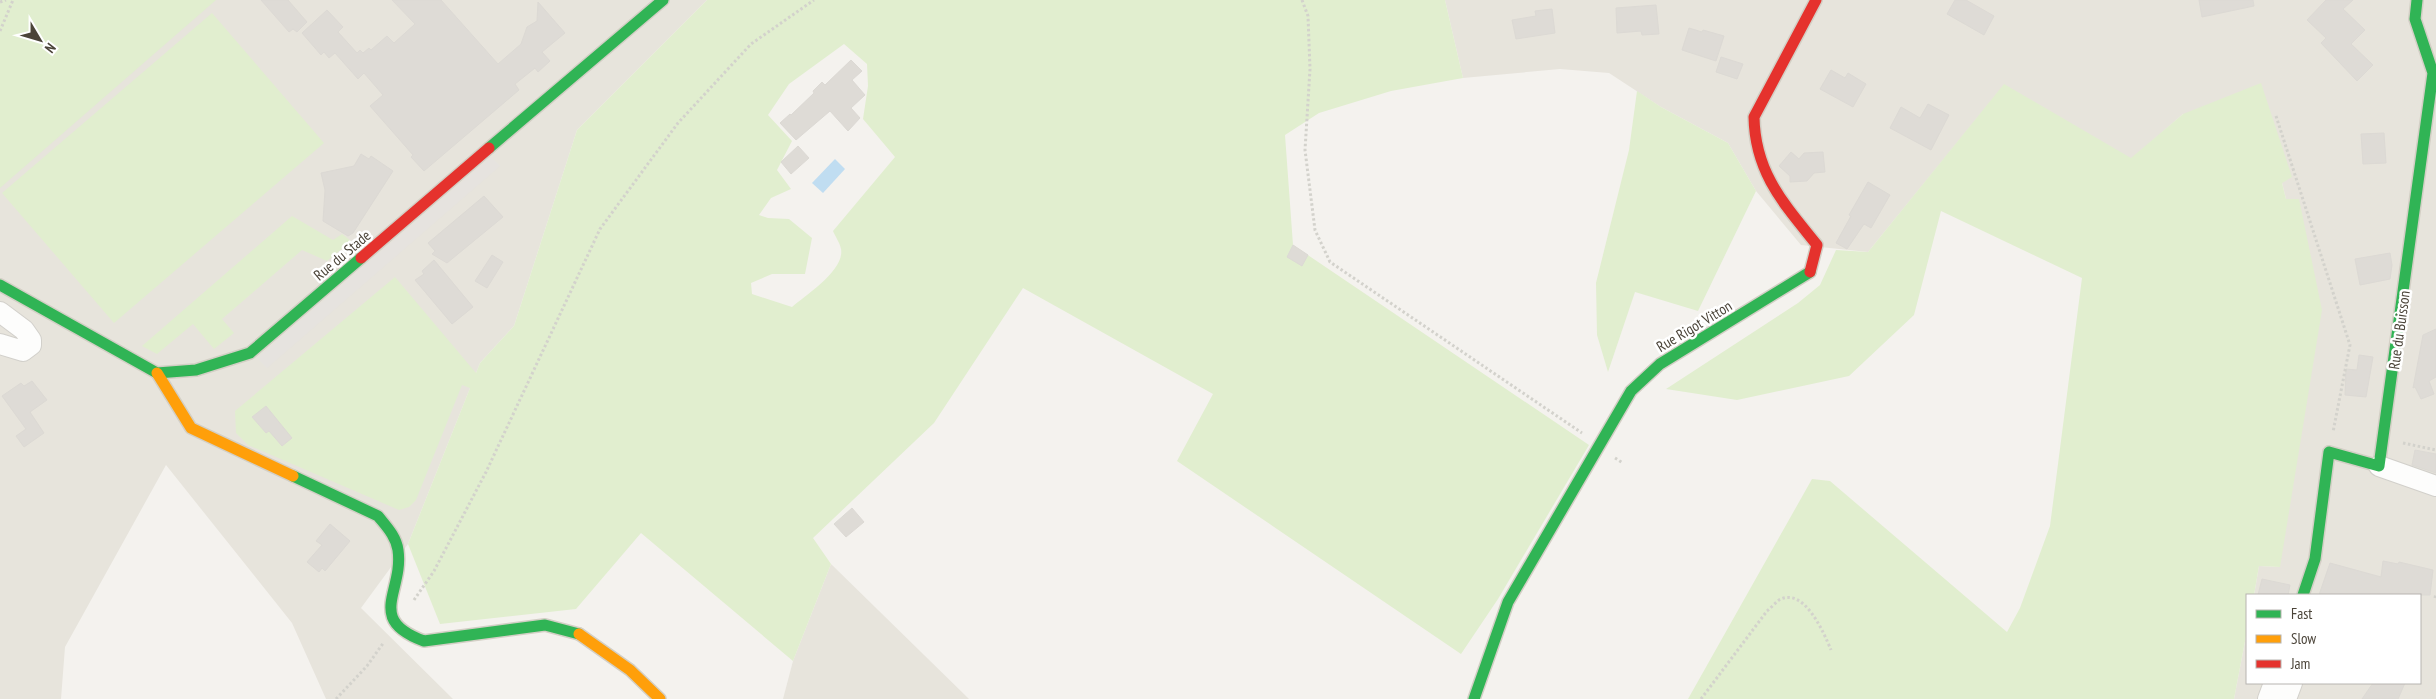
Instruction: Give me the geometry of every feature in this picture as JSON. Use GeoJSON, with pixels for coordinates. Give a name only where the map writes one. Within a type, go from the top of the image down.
{"type":"FeatureCollection","features":[{"type":"Feature","properties":{"kind":"street","name":"Rue du Stade"},"geometry":{"type":"LineString","coordinates":[[157,373],[196,370],[250,353],[663,0]]}},
{"type":"Feature","properties":{"kind":"street","name":"Rue Rigot Vitton"},"geometry":{"type":"LineString","coordinates":[[1474,699],[1508,602],[1631,392],[1660,364],[1810,273],[1817,245],[1771,186],[1757,157],[1752,136],[1754,116],[1816,0]]}},
{"type":"Feature","properties":{"kind":"street"},"geometry":{"type":"LineString","coordinates":[[2418,0],[2429,22]]}},
{"type":"Feature","properties":{"kind":"street","name":"Rue du Buisson"},"geometry":{"type":"LineString","coordinates":[[2379,466],[2432,73],[2415,19],[2418,0]]}},
{"type":"Feature","properties":{"kind":"street"},"geometry":{"type":"LineString","coordinates":[[0,285],[157,373],[191,428],[378,516],[392,535],[398,552],[389,609],[397,625],[410,637],[424,641],[545,625],[582,635],[630,670],[660,699]]}},
{"type":"Feature","properties":{"kind":"street"},"geometry":{"type":"LineString","coordinates":[[0,312],[24,330],[31,340],[27,349],[19,352],[0,344]]}},
{"type":"Feature","properties":{"kind":"street"},"geometry":{"type":"LineString","coordinates":[[2303,594],[2315,559],[2329,452],[2379,466],[2436,486]]}},
{"type":"Feature","properties":{"kind":"street"},"geometry":{"type":"LineString","coordinates":[[2268,699],[2274,684]]}},
{"type":"Feature","properties":{"kind":"street"},"geometry":{"type":"LineString","coordinates":[[2286,699],[2292,684]]}},
{"type":"Feature","properties":{"kind":"path"},"geometry":{"type":"LineString","coordinates":[[0,2],[6,0]]}},
{"type":"Feature","properties":{"kind":"path"},"geometry":{"type":"LineString","coordinates":[[0,31],[13,0]]}},
{"type":"Feature","properties":{"kind":"path"},"geometry":{"type":"LineString","coordinates":[[413,602],[434,570],[486,472],[600,229],[678,123],[751,44],[814,0]]}},
{"type":"Feature","properties":{"kind":"path"},"geometry":{"type":"LineString","coordinates":[[1302,0],[1308,16],[1310,69],[1305,150],[1315,230],[1330,262],[1600,446]]}},
{"type":"Feature","properties":{"kind":"path"},"geometry":{"type":"LineString","coordinates":[[2276,116],[2350,345],[2329,452]]}},
{"type":"Feature","properties":{"kind":"path"},"geometry":{"type":"LineString","coordinates":[[2425,448],[2436,450]]}},
{"type":"Feature","properties":{"kind":"path"},"geometry":{"type":"LineString","coordinates":[[2435,598],[2436,593]]}},
{"type":"Feature","properties":{"kind":"path"},"geometry":{"type":"LineString","coordinates":[[1702,699],[1767,611],[1780,599],[1794,599],[1811,611],[1824,632],[1830,650]]}},
{"type":"Feature","properties":{"kind":"path"},"geometry":{"type":"LineString","coordinates":[[336,699],[367,666],[397,625]]}},
{"type":"Feature","properties":{"kind":"shaded area"},"geometry":{"type":"Polygon","coordinates":[[[0,0],[707,0],[577,130],[514,326],[480,363],[408,544],[361,608],[453,699],[326,699],[292,623],[166,465],[65,647],[61,699],[0,699],[0,0]]]}},
{"type":"Feature","properties":{"kind":"shaded area"},"geometry":{"type":"Polygon","coordinates":[[[1445,0],[2436,0],[2436,699],[2234,699],[2246,636],[2246,684],[2421,684],[2421,594],[2254,594],[2259,566],[2280,567],[2286,199],[2282,183],[2183,114],[2131,159],[2004,85],[1868,252],[1801,245],[1756,191],[1728,143],[1661,107],[1609,73],[1560,69],[1463,78],[1445,0]]]}},
{"type":"Feature","properties":{"kind":"shaded area"},"geometry":{"type":"Polygon","coordinates":[[[491,157],[500,166],[267,368],[257,358],[491,157]]]}},
{"type":"Feature","properties":{"kind":"shaded area"},"geometry":{"type":"Polygon","coordinates":[[[831,564],[969,699],[783,699],[793,661],[831,564]]]}},
{"type":"Feature","properties":{"kind":"green space"},"geometry":{"type":"Polygon","coordinates":[[[0,0],[216,0],[0,188],[0,0]]]}},
{"type":"Feature","properties":{"kind":"green space"},"geometry":{"type":"Polygon","coordinates":[[[707,0],[1445,0],[1463,78],[1391,91],[1319,113],[1285,135],[1293,245],[1589,445],[1498,599],[1461,654],[1177,461],[1213,394],[1023,288],[934,423],[813,538],[831,564],[793,661],[641,533],[576,609],[440,624],[408,544],[470,388],[462,385],[416,500],[409,507],[399,510],[248,445],[236,433],[235,411],[395,277],[476,373],[480,363],[514,326],[577,130],[707,0]],[[844,44],[789,84],[768,115],[792,141],[777,170],[791,189],[771,198],[759,215],[768,218],[789,219],[812,238],[805,274],[772,274],[751,283],[752,294],[792,307],[815,289],[831,273],[841,257],[841,249],[833,231],[895,157],[863,119],[868,86],[867,64],[844,44]]]}},
{"type":"Feature","properties":{"kind":"green space"},"geometry":{"type":"Polygon","coordinates":[[[212,13],[324,143],[114,323],[2,193],[212,13]]]}},
{"type":"Feature","properties":{"kind":"green space"},"geometry":{"type":"Polygon","coordinates":[[[2261,83],[2292,177],[2282,183],[2286,199],[2299,199],[2322,310],[2280,567],[2259,566],[2254,594],[2246,594],[2246,636],[2234,699],[1688,699],[1812,479],[1830,481],[2007,632],[2020,608],[2050,526],[2082,278],[1941,211],[1914,315],[1849,376],[1737,400],[1666,389],[1798,303],[1820,285],[1836,250],[1868,252],[2004,84],[2131,158],[2183,114],[2261,83]]]}},
{"type":"Feature","properties":{"kind":"green space"},"geometry":{"type":"Polygon","coordinates":[[[1637,91],[1661,107],[1728,143],[1756,191],[1698,311],[1635,292],[1608,372],[1597,335],[1596,283],[1629,150],[1637,91]]]}},
{"type":"Feature","properties":{"kind":"green space"},"geometry":{"type":"Polygon","coordinates":[[[292,216],[333,240],[342,234],[351,241],[327,261],[302,250],[222,319],[234,333],[214,349],[193,324],[157,354],[142,346],[292,216]]]}},
{"type":"Feature","properties":{"kind":"water"},"geometry":{"type":"Polygon","coordinates":[[[835,159],[845,169],[823,193],[812,183],[835,159]]]}},
{"type":"Feature","properties":{"kind":"building"},"geometry":{"type":"Polygon","coordinates":[[[261,0],[288,0],[307,22],[297,32],[293,29],[289,32],[261,0]]]}},
{"type":"Feature","properties":{"kind":"building"},"geometry":{"type":"Polygon","coordinates":[[[392,0],[441,0],[498,64],[521,44],[527,27],[537,21],[538,2],[565,33],[542,52],[550,61],[538,72],[535,68],[515,84],[519,90],[424,171],[411,157],[413,155],[370,106],[383,95],[364,73],[358,79],[335,53],[329,58],[324,52],[321,55],[302,33],[327,10],[343,27],[338,32],[357,53],[360,50],[363,53],[369,48],[371,50],[387,36],[394,43],[415,24],[392,0]]]}},
{"type":"Feature","properties":{"kind":"building"},"geometry":{"type":"Polygon","coordinates":[[[1955,0],[1966,0],[1994,16],[1984,35],[1947,14],[1955,0]]]}},
{"type":"Feature","properties":{"kind":"building"},"geometry":{"type":"Polygon","coordinates":[[[2199,0],[2253,0],[2254,6],[2202,17],[2199,0]]]}},
{"type":"Feature","properties":{"kind":"building"},"geometry":{"type":"Polygon","coordinates":[[[2326,0],[2353,0],[2343,9],[2365,30],[2351,44],[2373,65],[2357,81],[2321,43],[2326,38],[2307,20],[2326,0]]]}},
{"type":"Feature","properties":{"kind":"building"},"geometry":{"type":"Polygon","coordinates":[[[1656,5],[1659,34],[1642,35],[1641,31],[1617,33],[1616,8],[1656,5]]]}},
{"type":"Feature","properties":{"kind":"building"},"geometry":{"type":"Polygon","coordinates":[[[1552,9],[1555,33],[1516,39],[1512,20],[1536,16],[1535,11],[1552,9]]]}},
{"type":"Feature","properties":{"kind":"building"},"geometry":{"type":"Polygon","coordinates":[[[1689,28],[1724,36],[1716,61],[1682,50],[1689,28]]]}},
{"type":"Feature","properties":{"kind":"building"},"geometry":{"type":"Polygon","coordinates":[[[1721,57],[1743,64],[1737,79],[1716,72],[1721,57]]]}},
{"type":"Feature","properties":{"kind":"building"},"geometry":{"type":"Polygon","coordinates":[[[851,60],[862,71],[852,80],[865,95],[851,108],[860,118],[848,131],[830,111],[796,140],[780,123],[814,93],[813,91],[822,82],[825,85],[851,60]]]}},
{"type":"Feature","properties":{"kind":"building"},"geometry":{"type":"Polygon","coordinates":[[[1831,70],[1845,78],[1848,73],[1866,84],[1853,107],[1820,89],[1831,70]]]}},
{"type":"Feature","properties":{"kind":"building"},"geometry":{"type":"Polygon","coordinates":[[[1928,104],[1949,115],[1931,150],[1890,128],[1901,107],[1920,118],[1928,104]]]}},
{"type":"Feature","properties":{"kind":"building"},"geometry":{"type":"Polygon","coordinates":[[[2384,133],[2386,163],[2363,164],[2361,134],[2384,133]]]}},
{"type":"Feature","properties":{"kind":"building"},"geometry":{"type":"Polygon","coordinates":[[[798,146],[809,158],[791,174],[781,162],[798,146]]]}},
{"type":"Feature","properties":{"kind":"building"},"geometry":{"type":"Polygon","coordinates":[[[1791,152],[1799,159],[1804,153],[1823,152],[1825,172],[1814,173],[1807,181],[1790,182],[1790,176],[1779,166],[1791,152]]]}},
{"type":"Feature","properties":{"kind":"building"},"geometry":{"type":"Polygon","coordinates":[[[361,154],[369,159],[371,156],[393,171],[353,233],[348,236],[323,221],[325,190],[321,173],[354,166],[361,154]]]}},
{"type":"Feature","properties":{"kind":"building"},"geometry":{"type":"Polygon","coordinates":[[[1868,182],[1890,195],[1871,228],[1864,224],[1847,249],[1836,243],[1868,182]]]}},
{"type":"Feature","properties":{"kind":"building"},"geometry":{"type":"Polygon","coordinates":[[[484,196],[503,217],[447,263],[432,254],[435,251],[428,243],[484,196]]]}},
{"type":"Feature","properties":{"kind":"building"},"geometry":{"type":"Polygon","coordinates":[[[1293,245],[1308,255],[1302,266],[1287,257],[1293,245]]]}},
{"type":"Feature","properties":{"kind":"building"},"geometry":{"type":"Polygon","coordinates":[[[2390,253],[2392,265],[2390,279],[2360,285],[2355,259],[2390,253]]]}},
{"type":"Feature","properties":{"kind":"building"},"geometry":{"type":"Polygon","coordinates":[[[492,255],[503,262],[487,288],[475,281],[492,255]]]}},
{"type":"Feature","properties":{"kind":"building"},"geometry":{"type":"Polygon","coordinates":[[[434,260],[473,307],[452,324],[415,280],[424,274],[422,271],[434,260]]]}},
{"type":"Feature","properties":{"kind":"building"},"geometry":{"type":"Polygon","coordinates":[[[2436,329],[2436,377],[2429,381],[2434,394],[2421,399],[2415,387],[2413,388],[2423,335],[2436,329]]]}},
{"type":"Feature","properties":{"kind":"building"},"geometry":{"type":"Polygon","coordinates":[[[2359,355],[2373,357],[2366,397],[2345,395],[2346,369],[2357,370],[2359,355]]]}},
{"type":"Feature","properties":{"kind":"building"},"geometry":{"type":"Polygon","coordinates":[[[32,381],[47,400],[30,412],[44,433],[24,447],[16,436],[26,429],[2,396],[21,383],[24,386],[32,381]]]}},
{"type":"Feature","properties":{"kind":"building"},"geometry":{"type":"Polygon","coordinates":[[[266,406],[292,438],[282,446],[269,431],[266,433],[252,417],[266,406]]]}},
{"type":"Feature","properties":{"kind":"building"},"geometry":{"type":"Polygon","coordinates":[[[2415,450],[2436,454],[2436,473],[2412,465],[2415,450]]]}},
{"type":"Feature","properties":{"kind":"building"},"geometry":{"type":"Polygon","coordinates":[[[852,508],[864,522],[846,537],[834,524],[852,508]]]}},
{"type":"Feature","properties":{"kind":"building"},"geometry":{"type":"Polygon","coordinates":[[[330,524],[350,541],[325,571],[322,568],[319,572],[307,562],[322,545],[316,541],[330,524]]]}},
{"type":"Feature","properties":{"kind":"building"},"geometry":{"type":"Polygon","coordinates":[[[2383,561],[2398,564],[2399,562],[2433,570],[2430,595],[2319,594],[2330,563],[2381,577],[2383,561]]]}},
{"type":"Feature","properties":{"kind":"building"},"geometry":{"type":"Polygon","coordinates":[[[2262,579],[2290,585],[2288,594],[2258,594],[2262,579]]]}},
{"type":"Feature","properties":{"kind":"building"},"geometry":{"type":"Polygon","coordinates":[[[2372,684],[2405,684],[2398,699],[2362,699],[2372,684]]]}},
{"type":"Feature","properties":{"kind":"traffic: fast"},"geometry":{"type":"LineString","coordinates":[[489,148],[663,0]]}},
{"type":"Feature","properties":{"kind":"traffic: fast"},"geometry":{"type":"LineString","coordinates":[[2303,594],[2315,559],[2329,452],[2379,466],[2433,73],[2415,19],[2417,0]]}},
{"type":"Feature","properties":{"kind":"traffic: fast"},"geometry":{"type":"LineString","coordinates":[[0,285],[157,373],[196,370],[250,353],[361,258]]}},
{"type":"Feature","properties":{"kind":"traffic: fast"},"geometry":{"type":"LineString","coordinates":[[1474,699],[1508,602],[1631,391],[1660,364],[1810,272]]}},
{"type":"Feature","properties":{"kind":"traffic: fast"},"geometry":{"type":"LineString","coordinates":[[293,476],[378,516],[390,532],[398,550],[398,565],[391,603],[391,614],[396,623],[406,632],[424,641],[545,625],[579,634]]}},
{"type":"Feature","properties":{"kind":"traffic: slow"},"geometry":{"type":"LineString","coordinates":[[157,373],[191,428],[293,476]]}},
{"type":"Feature","properties":{"kind":"traffic: slow"},"geometry":{"type":"LineString","coordinates":[[579,634],[630,670],[660,699]]}},
{"type":"Feature","properties":{"kind":"traffic: jam"},"geometry":{"type":"LineString","coordinates":[[1810,272],[1817,245],[1793,216],[1766,171],[1760,155],[1754,117],[1816,0]]}},
{"type":"Feature","properties":{"kind":"traffic: jam"},"geometry":{"type":"LineString","coordinates":[[361,258],[489,148]]}}]}
